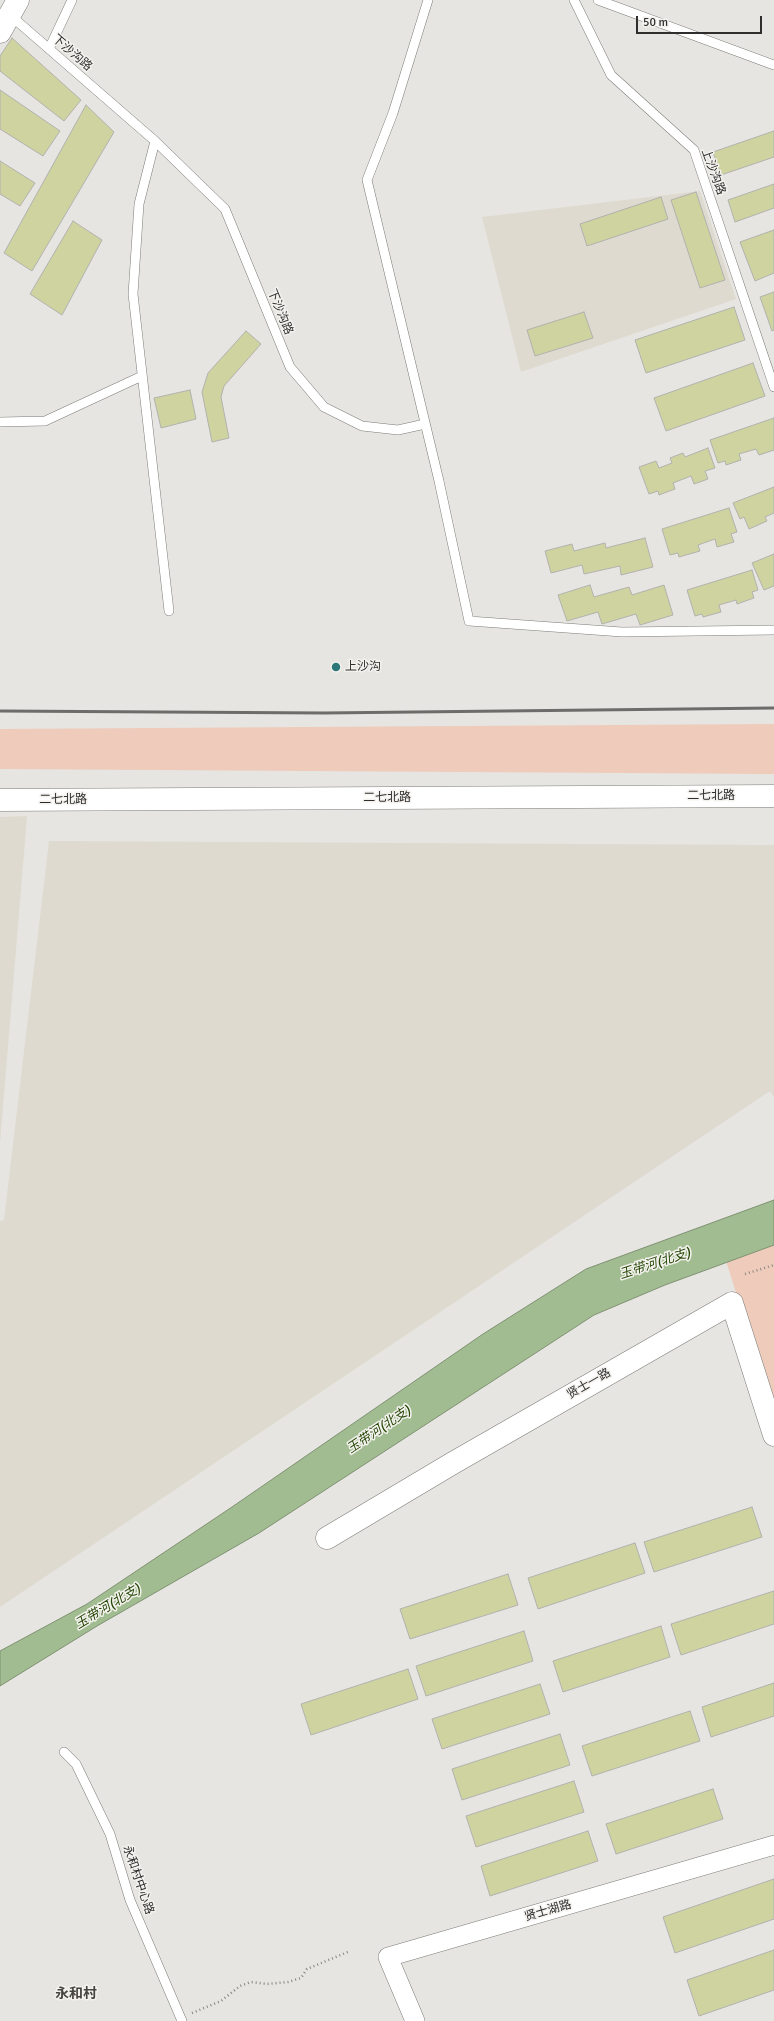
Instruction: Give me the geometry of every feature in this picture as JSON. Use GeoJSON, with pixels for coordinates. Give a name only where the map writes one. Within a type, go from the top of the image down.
{"type":"FeatureCollection","features":[{"type":"Feature","properties":{"kind":"main road","name":"二七北路"},"geometry":{"type":"LineString","coordinates":[[0,800],[774,796]]}},
{"type":"Feature","properties":{"kind":"main road","name":"贤士一路"},"geometry":{"type":"LineString","coordinates":[[327,1538],[452,1463],[732,1302],[774,1435]]}},
{"type":"Feature","properties":{"kind":"street","name":"贤士湖路"},"geometry":{"type":"LineString","coordinates":[[415,2021],[388,1957],[774,1845]]}},
{"type":"Feature","properties":{"kind":"lane"},"geometry":{"type":"LineString","coordinates":[[49,48],[72,0]]}},
{"type":"Feature","properties":{"kind":"lane"},"geometry":{"type":"LineString","coordinates":[[428,0],[393,113],[367,180],[425,424],[468,621],[622,632],[774,630]]}},
{"type":"Feature","properties":{"kind":"lane","name":"上沙沟路"},"geometry":{"type":"LineString","coordinates":[[574,0],[611,75],[694,150],[774,387]]}},
{"type":"Feature","properties":{"kind":"lane"},"geometry":{"type":"LineString","coordinates":[[598,0],[774,65]]}},
{"type":"Feature","properties":{"kind":"lane","name":"下沙沟路"},"geometry":{"type":"LineString","coordinates":[[9,16],[49,48],[155,141],[225,209],[290,367],[324,407],[362,426],[398,430],[425,424]]}},
{"type":"Feature","properties":{"kind":"lane"},"geometry":{"type":"LineString","coordinates":[[155,141],[139,204],[133,294],[169,611]]}},
{"type":"Feature","properties":{"kind":"lane"},"geometry":{"type":"LineString","coordinates":[[0,422],[45,421],[142,376]]}},
{"type":"Feature","properties":{"kind":"lane","name":"永和村中心路"},"geometry":{"type":"LineString","coordinates":[[64,1752],[76,1764],[110,1834],[130,1900],[181,2019]]}},
{"type":"Feature","properties":{"kind":"path"},"geometry":{"type":"LineString","coordinates":[[745,1274],[774,1265]]}},
{"type":"Feature","properties":{"kind":"path"},"geometry":{"type":"LineString","coordinates":[[181,2019],[221,2001],[240,1986],[251,1982],[267,1984],[288,1982],[301,1978],[307,1969],[350,1951]]}},
{"type":"Feature","properties":{"kind":"shaded area"},"geometry":{"type":"Polygon","coordinates":[[[700,191],[736,299],[521,372],[482,217],[700,191]]]}},
{"type":"Feature","properties":{"kind":"shaded area"},"geometry":{"type":"Polygon","coordinates":[[[774,724],[774,774],[0,769],[0,729],[774,724]]]}},
{"type":"Feature","properties":{"kind":"shaded area"},"geometry":{"type":"Polygon","coordinates":[[[0,817],[27,817],[0,1143],[0,817]]]}},
{"type":"Feature","properties":{"kind":"shaded area"},"geometry":{"type":"Polygon","coordinates":[[[49,841],[774,845],[774,1097],[770,1091],[0,1607],[0,1221],[4,1220],[49,841]]]}},
{"type":"Feature","properties":{"kind":"shaded area"},"geometry":{"type":"Polygon","coordinates":[[[774,1241],[774,1411],[725,1258],[774,1241]]]}},
{"type":"Feature","properties":{"kind":"water","name":"玉带河(北支)"},"geometry":{"type":"Polygon","coordinates":[[[774,1200],[774,1245],[665,1285],[594,1315],[259,1533],[97,1626],[0,1686],[0,1651],[87,1604],[232,1507],[483,1334],[586,1269],[774,1200]]]}},
{"type":"Feature","properties":{"kind":"building"},"geometry":{"type":"Polygon","coordinates":[[[12,38],[81,100],[64,121],[0,71],[0,56],[12,38]]]}},
{"type":"Feature","properties":{"kind":"building"},"geometry":{"type":"Polygon","coordinates":[[[0,90],[60,131],[43,156],[0,129],[0,90]]]}},
{"type":"Feature","properties":{"kind":"building"},"geometry":{"type":"Polygon","coordinates":[[[86,105],[114,132],[32,271],[4,253],[86,105]]]}},
{"type":"Feature","properties":{"kind":"building"},"geometry":{"type":"Polygon","coordinates":[[[774,131],[774,157],[721,175],[713,152],[774,131]]]}},
{"type":"Feature","properties":{"kind":"building"},"geometry":{"type":"Polygon","coordinates":[[[0,161],[35,183],[20,206],[0,194],[0,161]]]}},
{"type":"Feature","properties":{"kind":"building"},"geometry":{"type":"Polygon","coordinates":[[[774,184],[774,208],[735,222],[728,200],[774,184]]]}},
{"type":"Feature","properties":{"kind":"building"},"geometry":{"type":"Polygon","coordinates":[[[696,192],[725,280],[700,288],[671,200],[696,192]]]}},
{"type":"Feature","properties":{"kind":"building"},"geometry":{"type":"Polygon","coordinates":[[[661,197],[668,219],[587,246],[580,224],[661,197]]]}},
{"type":"Feature","properties":{"kind":"building"},"geometry":{"type":"Polygon","coordinates":[[[73,221],[102,240],[62,315],[30,294],[73,221]]]}},
{"type":"Feature","properties":{"kind":"building"},"geometry":{"type":"Polygon","coordinates":[[[774,230],[774,273],[755,281],[740,242],[774,230]]]}},
{"type":"Feature","properties":{"kind":"building"},"geometry":{"type":"Polygon","coordinates":[[[774,292],[774,330],[772,331],[760,297],[774,292]]]}},
{"type":"Feature","properties":{"kind":"building"},"geometry":{"type":"Polygon","coordinates":[[[734,307],[745,340],[646,373],[635,340],[734,307]]]}},
{"type":"Feature","properties":{"kind":"building"},"geometry":{"type":"Polygon","coordinates":[[[584,312],[593,338],[535,356],[527,330],[584,312]]]}},
{"type":"Feature","properties":{"kind":"building"},"geometry":{"type":"Polygon","coordinates":[[[246,331],[261,344],[224,386],[221,397],[229,438],[212,442],[202,392],[208,373],[246,331]]]}},
{"type":"Feature","properties":{"kind":"building"},"geometry":{"type":"Polygon","coordinates":[[[753,363],[765,396],[666,431],[654,398],[753,363]]]}},
{"type":"Feature","properties":{"kind":"building"},"geometry":{"type":"Polygon","coordinates":[[[190,390],[196,419],[161,428],[154,398],[190,390]]]}},
{"type":"Feature","properties":{"kind":"building"},"geometry":{"type":"Polygon","coordinates":[[[774,418],[774,450],[759,455],[756,449],[739,454],[741,460],[726,465],[725,461],[718,463],[710,440],[774,418]]]}},
{"type":"Feature","properties":{"kind":"building"},"geometry":{"type":"Polygon","coordinates":[[[708,448],[715,468],[705,471],[708,479],[694,484],[691,476],[673,483],[675,489],[659,495],[658,491],[649,494],[639,467],[656,461],[659,468],[672,463],[670,458],[683,453],[685,457],[708,448]]]}},
{"type":"Feature","properties":{"kind":"building"},"geometry":{"type":"Polygon","coordinates":[[[774,487],[774,513],[765,517],[767,521],[749,529],[744,517],[740,519],[733,503],[774,487]]]}},
{"type":"Feature","properties":{"kind":"building"},"geometry":{"type":"Polygon","coordinates":[[[729,508],[737,532],[731,534],[734,542],[717,547],[715,539],[698,545],[700,551],[679,557],[678,553],[670,555],[662,529],[729,508]]]}},
{"type":"Feature","properties":{"kind":"building"},"geometry":{"type":"Polygon","coordinates":[[[645,538],[653,567],[621,575],[620,566],[584,574],[582,565],[551,573],[545,551],[572,544],[574,551],[605,543],[606,548],[645,538]]]}},
{"type":"Feature","properties":{"kind":"building"},"geometry":{"type":"Polygon","coordinates":[[[774,554],[774,586],[764,590],[752,563],[774,554]]]}},
{"type":"Feature","properties":{"kind":"building"},"geometry":{"type":"Polygon","coordinates":[[[752,570],[758,590],[752,592],[754,598],[737,604],[736,600],[719,605],[721,612],[703,617],[702,614],[695,616],[687,590],[752,570]]]}},
{"type":"Feature","properties":{"kind":"building"},"geometry":{"type":"Polygon","coordinates":[[[590,585],[594,597],[629,587],[632,595],[664,585],[673,615],[640,625],[636,614],[602,624],[598,612],[567,621],[558,595],[590,585]]]}},
{"type":"Feature","properties":{"kind":"building"},"geometry":{"type":"Polygon","coordinates":[[[752,1507],[762,1537],[654,1572],[644,1542],[752,1507]]]}},
{"type":"Feature","properties":{"kind":"building"},"geometry":{"type":"Polygon","coordinates":[[[635,1543],[645,1573],[538,1609],[528,1578],[635,1543]]]}},
{"type":"Feature","properties":{"kind":"building"},"geometry":{"type":"Polygon","coordinates":[[[508,1574],[518,1605],[410,1639],[400,1609],[508,1574]]]}},
{"type":"Feature","properties":{"kind":"building"},"geometry":{"type":"Polygon","coordinates":[[[774,1591],[774,1624],[681,1655],[671,1624],[774,1591]]]}},
{"type":"Feature","properties":{"kind":"building"},"geometry":{"type":"Polygon","coordinates":[[[661,1626],[670,1657],[563,1692],[553,1661],[661,1626]]]}},
{"type":"Feature","properties":{"kind":"building"},"geometry":{"type":"Polygon","coordinates":[[[524,1631],[533,1661],[426,1696],[416,1666],[524,1631]]]}},
{"type":"Feature","properties":{"kind":"building"},"geometry":{"type":"Polygon","coordinates":[[[408,1669],[418,1699],[311,1735],[301,1704],[408,1669]]]}},
{"type":"Feature","properties":{"kind":"building"},"geometry":{"type":"Polygon","coordinates":[[[774,1683],[774,1716],[711,1737],[702,1707],[774,1683]]]}},
{"type":"Feature","properties":{"kind":"building"},"geometry":{"type":"Polygon","coordinates":[[[540,1684],[550,1714],[442,1749],[432,1719],[540,1684]]]}},
{"type":"Feature","properties":{"kind":"building"},"geometry":{"type":"Polygon","coordinates":[[[690,1711],[700,1741],[592,1776],[582,1746],[690,1711]]]}},
{"type":"Feature","properties":{"kind":"building"},"geometry":{"type":"Polygon","coordinates":[[[560,1734],[570,1765],[462,1800],[452,1769],[560,1734]]]}},
{"type":"Feature","properties":{"kind":"building"},"geometry":{"type":"Polygon","coordinates":[[[574,1781],[584,1812],[476,1847],[466,1816],[574,1781]]]}},
{"type":"Feature","properties":{"kind":"building"},"geometry":{"type":"Polygon","coordinates":[[[713,1789],[723,1819],[616,1854],[606,1824],[713,1789]]]}},
{"type":"Feature","properties":{"kind":"building"},"geometry":{"type":"Polygon","coordinates":[[[588,1831],[598,1861],[490,1896],[481,1866],[588,1831]]]}},
{"type":"Feature","properties":{"kind":"building"},"geometry":{"type":"Polygon","coordinates":[[[774,1879],[774,1919],[675,1953],[663,1917],[774,1879]]]}},
{"type":"Feature","properties":{"kind":"building"},"geometry":{"type":"Polygon","coordinates":[[[774,1950],[774,1990],[699,2016],[687,1980],[774,1950]]]}},
{"type":"Feature","properties":{"kind":"railway"},"geometry":{"type":"LineString","coordinates":[[0,711],[324,713],[774,708]]}},
{"type":"Feature","properties":{"kind":"place","name":"上沙沟"},"geometry":{"type":"Point","coordinates":[336,667]}},
{"type":"Feature","properties":{"kind":"district","name":"永和村"},"geometry":{"type":"Point","coordinates":[76,1994]}}]}
